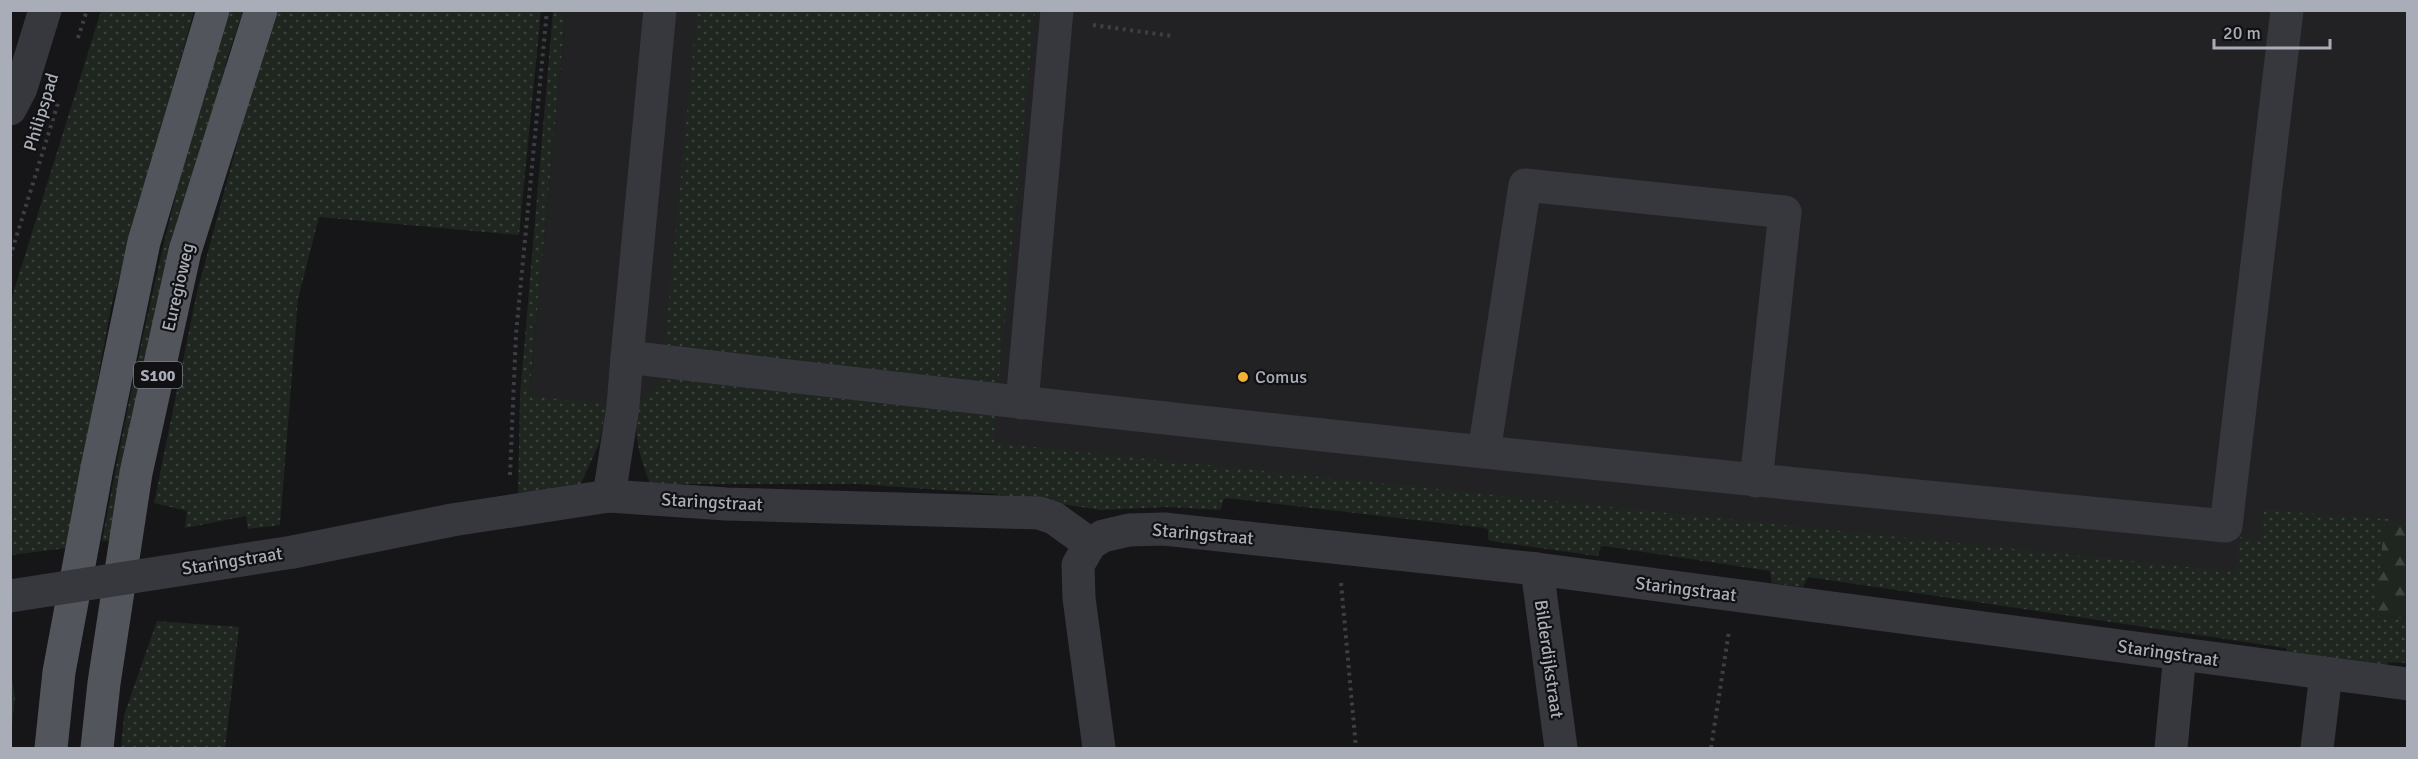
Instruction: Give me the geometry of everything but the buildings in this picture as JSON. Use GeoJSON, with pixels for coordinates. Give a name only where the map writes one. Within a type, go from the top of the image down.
{"type":"FeatureCollection","features":[{"type":"Feature","properties":{"kind":"main road","name":"S100"},"geometry":{"type":"LineString","coordinates":[[51,748],[59,672],[97,468],[144,242],[213,10]]}},
{"type":"Feature","properties":{"kind":"main road","name":"Euregioweg"},"geometry":{"type":"LineString","coordinates":[[97,748],[104,683],[136,473],[185,251],[261,10]]}},
{"type":"Feature","properties":{"kind":"street"},"geometry":{"type":"LineString","coordinates":[[10,109],[21,88],[45,10]]}},
{"type":"Feature","properties":{"kind":"street"},"geometry":{"type":"LineString","coordinates":[[609,496],[623,406],[660,10]]}},
{"type":"Feature","properties":{"kind":"street"},"geometry":{"type":"LineString","coordinates":[[627,357],[1022,404],[1756,481],[2226,526],[2287,10]]}},
{"type":"Feature","properties":{"kind":"street"},"geometry":{"type":"LineString","coordinates":[[1022,404],[1057,15]]}},
{"type":"Feature","properties":{"kind":"street"},"geometry":{"type":"LineString","coordinates":[[1484,452],[1525,184],[1741,207],[1785,212],[1756,481]]}},
{"type":"Feature","properties":{"kind":"street","name":"Staringstraat"},"geometry":{"type":"LineString","coordinates":[[10,596],[293,552],[505,511],[609,496],[726,504],[1039,513],[1054,518],[1090,544],[1103,536],[1119,532],[1164,529],[1338,547],[1537,569],[2408,684]]}},
{"type":"Feature","properties":{"kind":"street"},"geometry":{"type":"LineString","coordinates":[[1090,544],[1078,566],[1076,576],[1099,748]]}},
{"type":"Feature","properties":{"kind":"street","name":"Bilderdijkstraat"},"geometry":{"type":"LineString","coordinates":[[1537,569],[1561,748]]}},
{"type":"Feature","properties":{"kind":"street"},"geometry":{"type":"LineString","coordinates":[[2171,748],[2180,654]]}},
{"type":"Feature","properties":{"kind":"street"},"geometry":{"type":"LineString","coordinates":[[2317,748],[2326,674]]}},
{"type":"Feature","properties":{"kind":"path"},"geometry":{"type":"LineString","coordinates":[[77,42],[87,10]]}},
{"type":"Feature","properties":{"kind":"path"},"geometry":{"type":"LineString","coordinates":[[505,511],[512,458],[516,334],[547,10]]}},
{"type":"Feature","properties":{"kind":"path"},"geometry":{"type":"LineString","coordinates":[[1057,15],[1172,36]]}},
{"type":"Feature","properties":{"kind":"path","name":"Philipspad"},"geometry":{"type":"LineString","coordinates":[[10,257],[59,98]]}},
{"type":"Feature","properties":{"kind":"path"},"geometry":{"type":"LineString","coordinates":[[1338,547],[1356,748]]}},
{"type":"Feature","properties":{"kind":"path"},"geometry":{"type":"LineString","coordinates":[[1711,748],[1734,595]]}},
{"type":"Feature","properties":{"kind":"shaded area"},"geometry":{"type":"Polygon","coordinates":[[[566,11],[2407,11],[2407,618],[529,397],[566,11]]]}},
{"type":"Feature","properties":{"kind":"green space"},"geometry":{"type":"Polygon","coordinates":[[[101,11],[194,11],[111,307],[67,548],[11,555],[11,300],[101,11]]]}},
{"type":"Feature","properties":{"kind":"green space"},"geometry":{"type":"Polygon","coordinates":[[[228,11],[243,11],[227,59],[158,335],[118,540],[102,541],[157,274],[190,142],[228,11]]]}},
{"type":"Feature","properties":{"kind":"green space"},"geometry":{"type":"Polygon","coordinates":[[[273,11],[541,11],[519,235],[319,217],[298,299],[280,525],[248,529],[246,516],[185,528],[187,511],[154,503],[197,292],[273,11]]]}},
{"type":"Feature","properties":{"kind":"green space"},"geometry":{"type":"Polygon","coordinates":[[[553,11],[566,11],[529,396],[607,404],[599,444],[578,490],[518,496],[520,396],[553,11]]]}},
{"type":"Feature","properties":{"kind":"green space"},"geometry":{"type":"Polygon","coordinates":[[[697,11],[1035,11],[994,443],[2236,572],[2240,537],[2262,542],[2264,510],[2385,519],[2375,615],[2407,619],[2407,663],[2388,662],[2387,670],[2286,656],[2286,648],[1808,577],[1803,587],[1772,583],[1770,571],[1604,546],[1596,556],[1491,541],[1488,539],[1488,529],[1485,528],[1226,498],[1223,500],[1221,509],[1218,510],[1168,507],[1101,510],[996,494],[859,484],[650,484],[638,443],[637,414],[641,402],[649,391],[661,384],[697,11]]]}},
{"type":"Feature","properties":{"kind":"green space"},"geometry":{"type":"Polygon","coordinates":[[[2385,519],[2407,520],[2407,619],[2375,615],[2385,519]]]}},
{"type":"Feature","properties":{"kind":"green space"},"geometry":{"type":"Polygon","coordinates":[[[157,621],[239,627],[225,748],[121,748],[124,715],[157,621]]]}},
{"type":"Feature","properties":{"kind":"green space"},"geometry":{"type":"Polygon","coordinates":[[[10,672],[15,697],[11,735],[10,672]]]}},
{"type":"Feature","properties":{"kind":"place","name":"Comus"},"geometry":{"type":"Point","coordinates":[1243,377]}}]}
